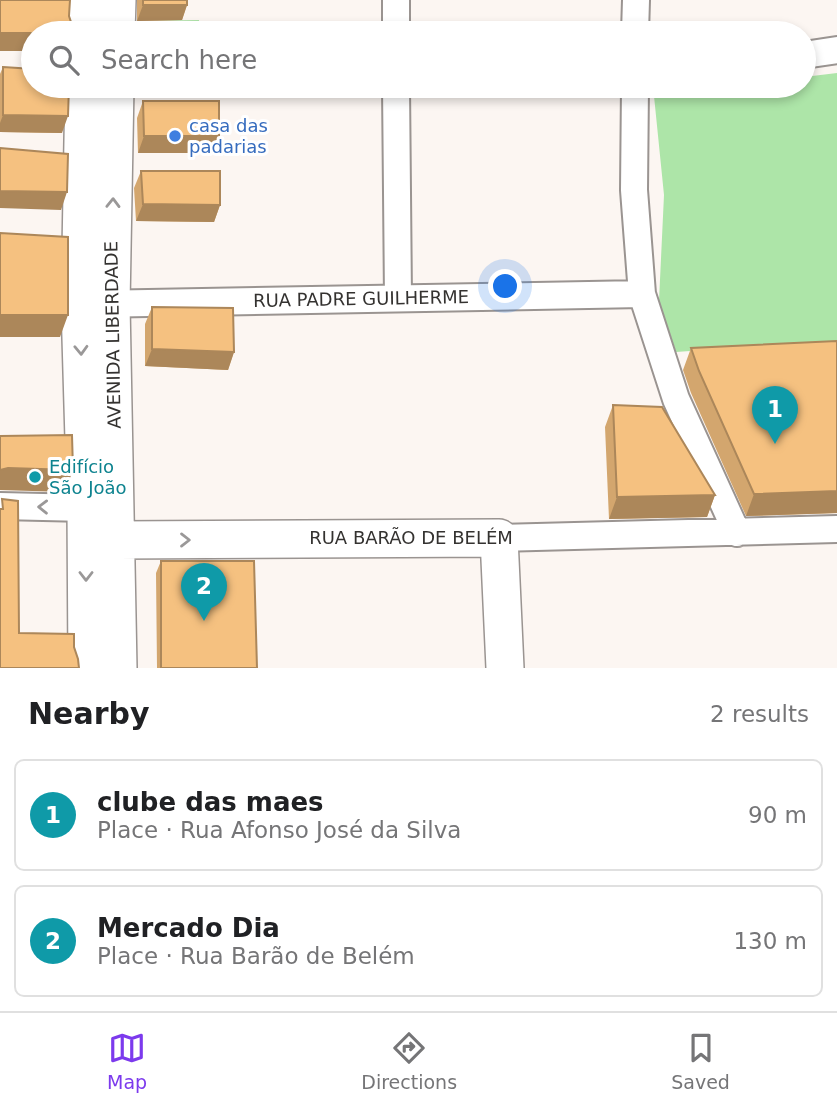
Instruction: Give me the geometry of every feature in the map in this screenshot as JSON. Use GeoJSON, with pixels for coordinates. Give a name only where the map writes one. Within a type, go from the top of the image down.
{"type":"FeatureCollection","features":[{"type":"Feature","properties":{"kind":"main road"},"geometry":{"type":"LineString","coordinates":[[84,21],[85,0]]}},
{"type":"Feature","properties":{"kind":"main road"},"geometry":{"type":"LineString","coordinates":[[116,21],[117,0]]}},
{"type":"Feature","properties":{"kind":"main road","name":"AVENIDA LIBERDADE"},"geometry":{"type":"LineString","coordinates":[[84,98],[95,304],[117,540],[117,668]]}},
{"type":"Feature","properties":{"kind":"main road","name":"AVENIDA LIBERDADE"},"geometry":{"type":"LineString","coordinates":[[87,668],[86,508],[95,304],[114,98]]}},
{"type":"Feature","properties":{"kind":"main road"},"geometry":{"type":"LineString","coordinates":[[86,508],[117,540]]}},
{"type":"Feature","properties":{"kind":"main road"},"geometry":{"type":"LineString","coordinates":[[499,538],[505,668]]}},
{"type":"Feature","properties":{"kind":"main road","name":"RUA BARÃO DE BELÉM"},"geometry":{"type":"LineString","coordinates":[[117,540],[499,538]]}},
{"type":"Feature","properties":{"kind":"street"},"geometry":{"type":"LineString","coordinates":[[396,0],[396,21]]}},
{"type":"Feature","properties":{"kind":"street"},"geometry":{"type":"LineString","coordinates":[[635,21],[636,0]]}},
{"type":"Feature","properties":{"kind":"street"},"geometry":{"type":"LineString","coordinates":[[816,53],[837,50]]}},
{"type":"Feature","properties":{"kind":"street"},"geometry":{"type":"LineString","coordinates":[[396,98],[398,298]]}},
{"type":"Feature","properties":{"kind":"street"},"geometry":{"type":"LineString","coordinates":[[635,98],[634,190],[642,294],[676,399],[737,533]]}},
{"type":"Feature","properties":{"kind":"street","name":"RUA PADRE GUILHERME"},"geometry":{"type":"LineString","coordinates":[[95,304],[642,294]]}},
{"type":"Feature","properties":{"kind":"street"},"geometry":{"type":"LineString","coordinates":[[0,506],[86,508]]}},
{"type":"Feature","properties":{"kind":"street","name":"RUA BARÃO DE BELÉM"},"geometry":{"type":"LineString","coordinates":[[499,538],[837,529]]}},
{"type":"Feature","properties":{"kind":"green space"},"geometry":{"type":"Polygon","coordinates":[[[199,20],[199,21],[135,21],[199,20]]]}},
{"type":"Feature","properties":{"kind":"green space"},"geometry":{"type":"Polygon","coordinates":[[[837,73],[837,343],[676,352],[659,301],[664,195],[654,98],[816,98],[816,76],[837,73]]]}},
{"type":"Feature","properties":{"kind":"building"},"geometry":{"type":"Polygon","coordinates":[[[0,0],[70,0],[71,21],[21,21],[21,33],[0,33],[0,0]]]}},
{"type":"Feature","properties":{"kind":"building"},"geometry":{"type":"Polygon","coordinates":[[[143,0],[187,0],[187,5],[143,5],[143,0]]]}},
{"type":"Feature","properties":{"kind":"building"},"geometry":{"type":"Polygon","coordinates":[[[3,67],[21,68],[21,98],[69,98],[68,116],[3,115],[3,67]]]}},
{"type":"Feature","properties":{"kind":"building"},"geometry":{"type":"Polygon","coordinates":[[[143,101],[219,101],[219,136],[144,136],[143,101]]]}},
{"type":"Feature","properties":{"kind":"building"},"geometry":{"type":"Polygon","coordinates":[[[0,148],[68,154],[67,192],[0,191],[0,148]]]}},
{"type":"Feature","properties":{"kind":"building"},"geometry":{"type":"Polygon","coordinates":[[[141,171],[220,171],[220,205],[143,204],[141,171]]]}},
{"type":"Feature","properties":{"kind":"building"},"geometry":{"type":"Polygon","coordinates":[[[0,233],[68,237],[68,315],[0,315],[0,233]]]}},
{"type":"Feature","properties":{"kind":"building"},"geometry":{"type":"Polygon","coordinates":[[[152,307],[233,308],[234,352],[152,349],[152,307]]]}},
{"type":"Feature","properties":{"kind":"building"},"geometry":{"type":"Polygon","coordinates":[[[837,341],[837,491],[754,494],[691,348],[837,341]]]}},
{"type":"Feature","properties":{"kind":"building"},"geometry":{"type":"Polygon","coordinates":[[[613,405],[662,407],[715,495],[617,497],[613,405]]]}},
{"type":"Feature","properties":{"kind":"building"},"geometry":{"type":"Polygon","coordinates":[[[72,435],[73,470],[0,470],[0,436],[72,435]]]}},
{"type":"Feature","properties":{"kind":"building"},"geometry":{"type":"Polygon","coordinates":[[[2,499],[18,501],[19,633],[74,634],[79,668],[0,668],[2,499]]]}},
{"type":"Feature","properties":{"kind":"building"},"geometry":{"type":"Polygon","coordinates":[[[161,561],[254,561],[257,668],[161,668],[161,561]]]}},
{"type":"Feature","properties":{"kind":"place","name":"casa das padarias"},"geometry":{"type":"Point","coordinates":[175,136]}},
{"type":"Feature","properties":{"kind":"place","name":"clube das maes"},"geometry":{"type":"Point","coordinates":[775,444]}},
{"type":"Feature","properties":{"kind":"place","name":"Edifício São João"},"geometry":{"type":"Point","coordinates":[35,477]}},
{"type":"Feature","properties":{"kind":"place","name":"Mercado Dia"},"geometry":{"type":"Point","coordinates":[204,621]}}]}
